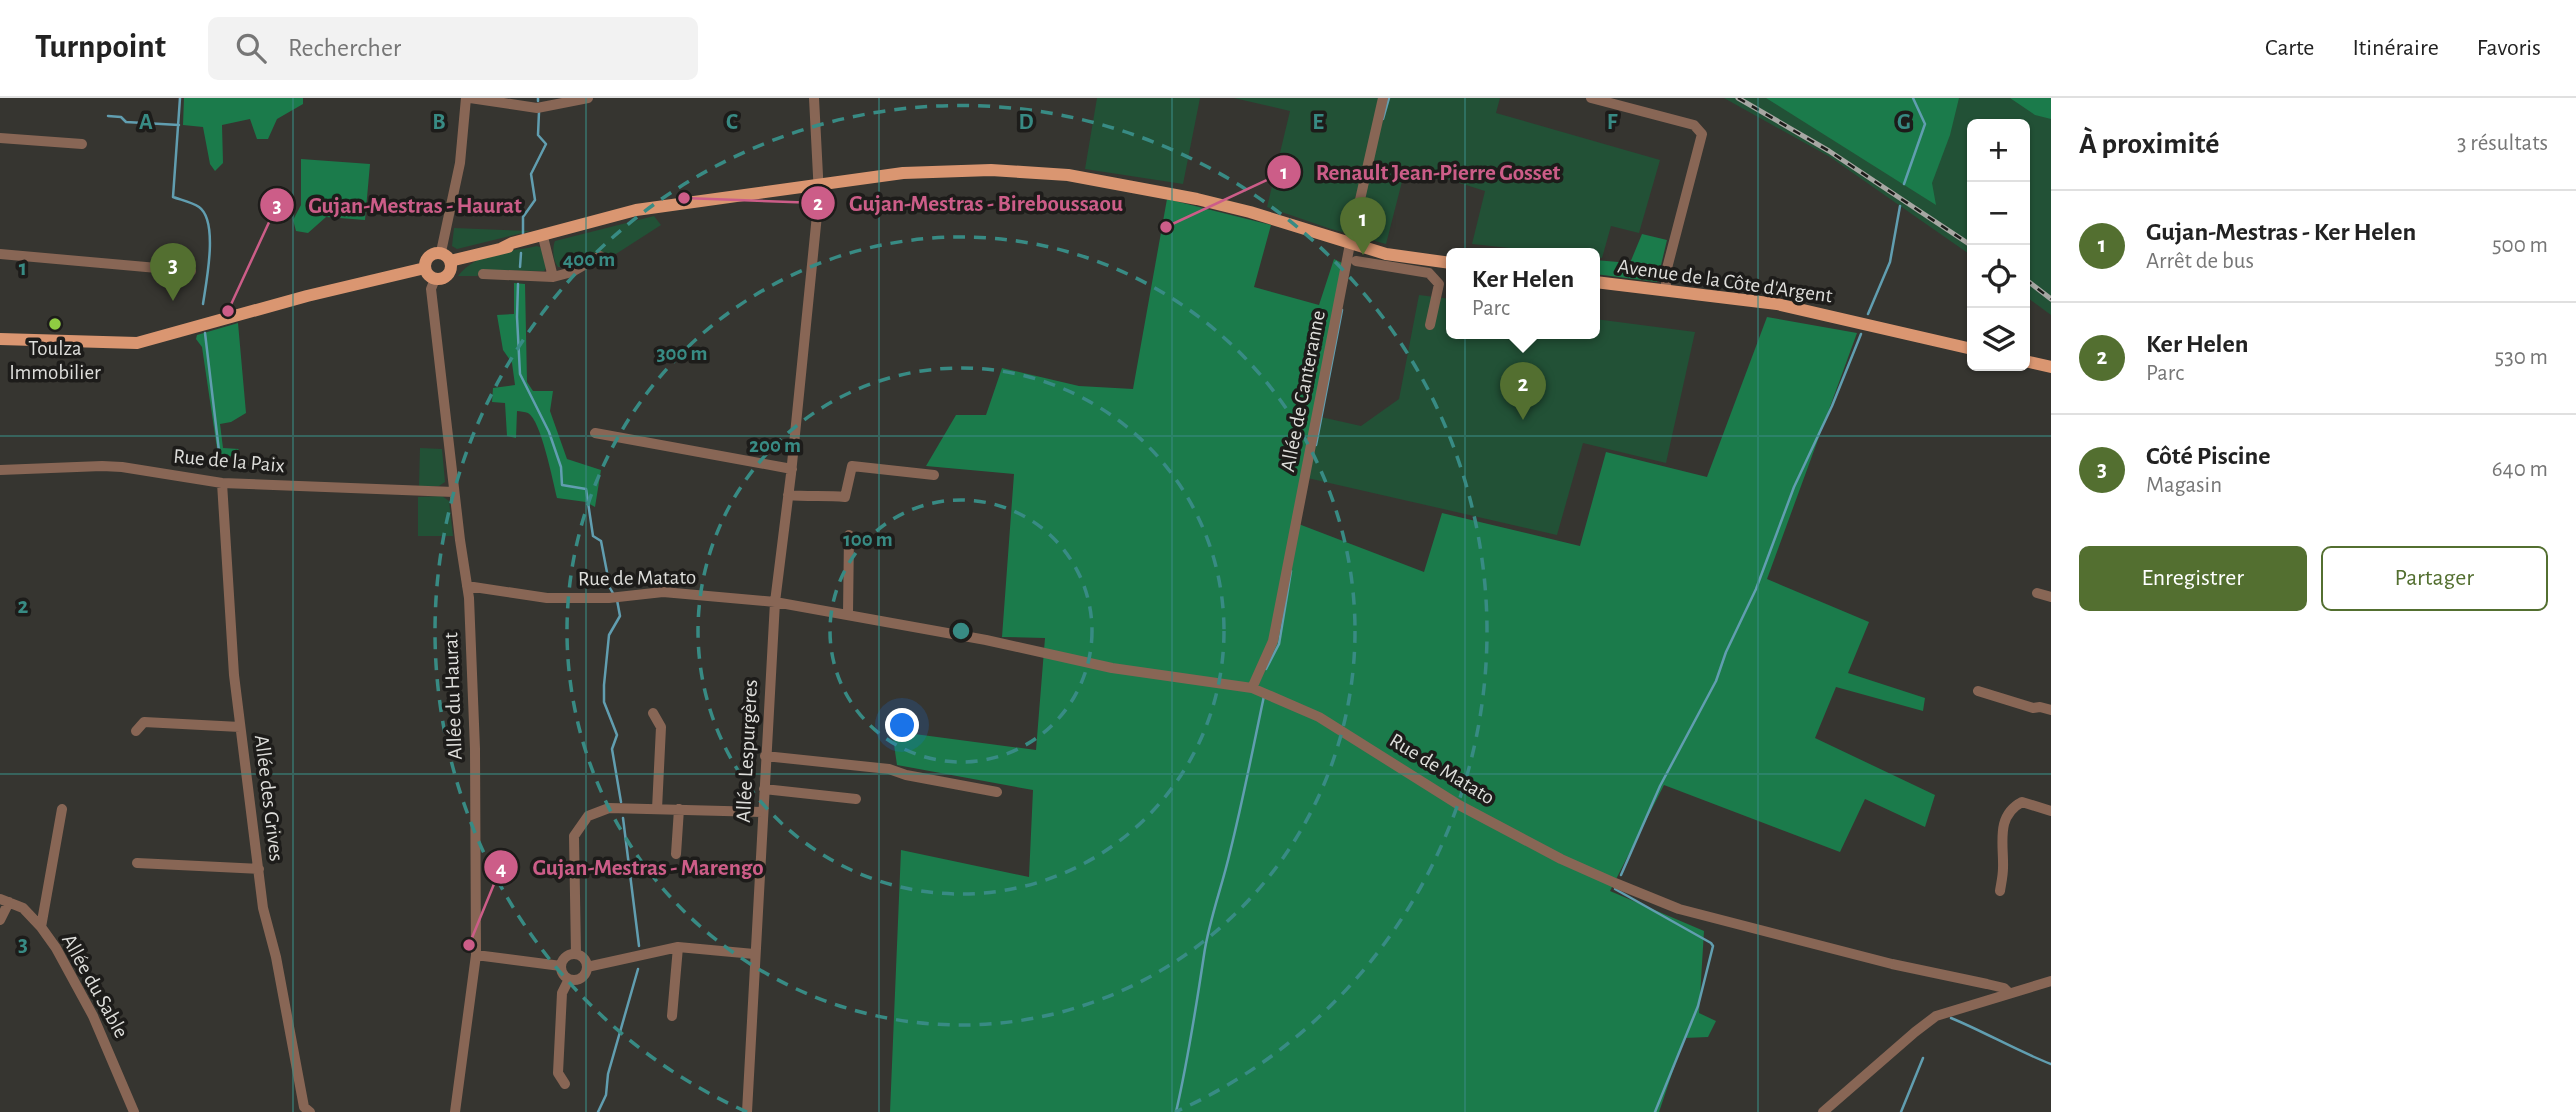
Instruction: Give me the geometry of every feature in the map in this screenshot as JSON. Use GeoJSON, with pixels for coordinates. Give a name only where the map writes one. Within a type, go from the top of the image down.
{"type":"FeatureCollection","features":[{"type":"Feature","properties":{"kind":"main road"},"geometry":{"type":"LineString","coordinates":[[446,257],[449,273],[443,278],[435,279],[428,275],[425,268],[428,256],[446,257],[502,248],[645,216],[668,207],[820,184],[938,171],[1020,171],[1068,175],[1218,204],[1429,267],[1446,264]]}},
{"type":"Feature","properties":{"kind":"main road"},"geometry":{"type":"LineString","coordinates":[[0,340],[137,343],[307,296],[425,268]]}},
{"type":"Feature","properties":{"kind":"main road","name":"Avenue de la Côte d'Argent"},"geometry":{"type":"LineString","coordinates":[[1600,283],[1796,308],[1967,348]]}},
{"type":"Feature","properties":{"kind":"main road"},"geometry":{"type":"LineString","coordinates":[[2030,362],[2051,367]]}},
{"type":"Feature","properties":{"kind":"street"},"geometry":{"type":"LineString","coordinates":[[446,257],[468,98],[537,108],[588,98]]}},
{"type":"Feature","properties":{"kind":"street","name":"Allée Lespurgères"},"geometry":{"type":"LineString","coordinates":[[747,1112],[775,602],[792,469],[820,184],[814,98]]}},
{"type":"Feature","properties":{"kind":"street","name":"Allée de Canteranne"},"geometry":{"type":"LineString","coordinates":[[1252,688],[1273,642],[1350,244],[1382,98]]}},
{"type":"Feature","properties":{"kind":"street"},"geometry":{"type":"LineString","coordinates":[[1591,98],[1694,125],[1702,134],[1665,272],[1666,290]]}},
{"type":"Feature","properties":{"kind":"street"},"geometry":{"type":"LineString","coordinates":[[0,138],[82,144]]}},
{"type":"Feature","properties":{"kind":"street"},"geometry":{"type":"LineString","coordinates":[[543,237],[553,276]]}},
{"type":"Feature","properties":{"kind":"street"},"geometry":{"type":"LineString","coordinates":[[0,254],[191,271]]}},
{"type":"Feature","properties":{"kind":"street"},"geometry":{"type":"LineString","coordinates":[[483,274],[553,276],[572,272],[600,256]]}},
{"type":"Feature","properties":{"kind":"street"},"geometry":{"type":"LineString","coordinates":[[1356,261],[1429,267],[1439,284],[1430,325]]}},
{"type":"Feature","properties":{"kind":"street","name":"Allée du Haurat"},"geometry":{"type":"LineString","coordinates":[[435,279],[431,289],[467,586],[475,763],[476,955],[455,1112]]}},
{"type":"Feature","properties":{"kind":"street"},"geometry":{"type":"LineString","coordinates":[[595,433],[792,469]]}},
{"type":"Feature","properties":{"kind":"street","name":"Rue de la Paix"},"geometry":{"type":"LineString","coordinates":[[0,470],[72,465],[112,466],[222,484],[454,492]]}},
{"type":"Feature","properties":{"kind":"street"},"geometry":{"type":"LineString","coordinates":[[788,495],[845,497],[852,466],[934,475]]}},
{"type":"Feature","properties":{"kind":"street","name":"Allée des Grives"},"geometry":{"type":"LineString","coordinates":[[222,484],[234,675],[263,908],[276,957],[304,1107],[310,1112]]}},
{"type":"Feature","properties":{"kind":"street"},"geometry":{"type":"LineString","coordinates":[[848,613],[849,535]]}},
{"type":"Feature","properties":{"kind":"street","name":"Rue de Matato"},"geometry":{"type":"LineString","coordinates":[[467,586],[547,598],[614,597],[663,592],[775,602],[848,613],[1056,653],[1112,668],[1252,688],[1319,717],[1460,805],[1561,859],[1679,909],[1892,964],[2004,988],[2008,992]]}},
{"type":"Feature","properties":{"kind":"street"},"geometry":{"type":"LineString","coordinates":[[2037,593],[2051,597]]}},
{"type":"Feature","properties":{"kind":"street"},"geometry":{"type":"LineString","coordinates":[[1978,691],[2033,708],[2051,710]]}},
{"type":"Feature","properties":{"kind":"street"},"geometry":{"type":"LineString","coordinates":[[653,713],[661,727],[657,809]]}},
{"type":"Feature","properties":{"kind":"street"},"geometry":{"type":"LineString","coordinates":[[136,731],[144,722],[240,727]]}},
{"type":"Feature","properties":{"kind":"street"},"geometry":{"type":"LineString","coordinates":[[765,756],[889,769],[906,775],[997,792]]}},
{"type":"Feature","properties":{"kind":"street"},"geometry":{"type":"LineString","coordinates":[[764,789],[856,799]]}},
{"type":"Feature","properties":{"kind":"street"},"geometry":{"type":"LineString","coordinates":[[2000,891],[2003,871],[2000,845],[2009,812],[2022,802],[2051,811]]}},
{"type":"Feature","properties":{"kind":"street"},"geometry":{"type":"LineString","coordinates":[[576,954],[575,836],[588,816],[609,808],[762,812]]}},
{"type":"Feature","properties":{"kind":"street"},"geometry":{"type":"LineString","coordinates":[[41,927],[62,809]]}},
{"type":"Feature","properties":{"kind":"street"},"geometry":{"type":"LineString","coordinates":[[676,853],[679,809]]}},
{"type":"Feature","properties":{"kind":"street"},"geometry":{"type":"LineString","coordinates":[[137,863],[259,869]]}},
{"type":"Feature","properties":{"kind":"street"},"geometry":{"type":"LineString","coordinates":[[0,920],[4,900]]}},
{"type":"Feature","properties":{"kind":"street","name":"Allée du Sable"},"geometry":{"type":"LineString","coordinates":[[4,900],[23,908],[41,927],[84,999],[112,1056],[134,1112]]}},
{"type":"Feature","properties":{"kind":"street"},"geometry":{"type":"LineString","coordinates":[[587,967],[678,947],[754,954]]}},
{"type":"Feature","properties":{"kind":"street"},"geometry":{"type":"LineString","coordinates":[[672,1017],[678,947]]}},
{"type":"Feature","properties":{"kind":"street"},"geometry":{"type":"LineString","coordinates":[[576,954],[583,957],[587,967],[583,977],[578,980],[569,979],[562,974],[561,965],[564,958],[576,954]]}},
{"type":"Feature","properties":{"kind":"street"},"geometry":{"type":"LineString","coordinates":[[476,955],[561,965]]}},
{"type":"Feature","properties":{"kind":"street"},"geometry":{"type":"LineString","coordinates":[[565,1084],[558,1073],[562,993],[569,979]]}},
{"type":"Feature","properties":{"kind":"street"},"geometry":{"type":"LineString","coordinates":[[1824,1112],[1914,1031],[1936,1017],[2008,992],[2051,981]]}},
{"type":"Feature","properties":{"kind":"green space"},"geometry":{"type":"Polygon","coordinates":[[[184,98],[303,98],[303,104],[277,119],[268,139],[257,139],[250,119],[222,125],[223,163],[215,171],[210,164],[203,127],[183,125],[184,98]]]}},
{"type":"Feature","properties":{"kind":"green space"},"geometry":{"type":"Polygon","coordinates":[[[1097,98],[1200,98],[1183,184],[1085,169],[1097,98]]]}},
{"type":"Feature","properties":{"kind":"green space"},"geometry":{"type":"Polygon","coordinates":[[[1234,98],[1500,98],[1496,113],[1660,160],[1639,233],[1611,226],[1602,258],[1600,248],[1509,248],[1472,244],[1485,191],[1406,166],[1386,244],[1267,207],[1290,111],[1234,98]]]}},
{"type":"Feature","properties":{"kind":"green space"},"geometry":{"type":"Polygon","coordinates":[[[1724,98],[2051,98],[2051,315],[2030,300],[2030,119],[1967,119],[1967,253],[1830,157],[1724,98]]]}},
{"type":"Feature","properties":{"kind":"green space"},"geometry":{"type":"Polygon","coordinates":[[[1766,98],[1959,98],[1950,135],[1932,183],[1936,205],[1766,98]]]}},
{"type":"Feature","properties":{"kind":"green space"},"geometry":{"type":"Polygon","coordinates":[[[2010,98],[2051,98],[2051,119],[2035,115],[2010,98]]]}},
{"type":"Feature","properties":{"kind":"green space"},"geometry":{"type":"Polygon","coordinates":[[[301,159],[370,164],[365,220],[326,217],[308,233],[296,231],[293,220],[301,205],[301,159]]]}},
{"type":"Feature","properties":{"kind":"green space"},"geometry":{"type":"Polygon","coordinates":[[[1167,199],[1271,225],[1254,287],[1319,305],[1334,259],[1344,264],[1296,523],[1424,572],[1442,513],[1580,546],[1606,452],[1707,477],[1767,317],[1857,333],[1767,579],[1869,622],[1848,673],[1925,698],[1923,711],[1836,687],[1815,738],[1935,795],[1925,827],[1865,799],[1840,852],[1664,785],[1610,891],[1704,931],[1699,1013],[1716,1021],[1708,1037],[1684,1038],[1659,1112],[890,1112],[901,850],[1029,877],[1033,790],[897,765],[892,731],[1036,750],[1045,638],[1002,637],[1014,474],[926,466],[956,415],[986,415],[1002,368],[1079,386],[1133,389],[1167,199]]]}},
{"type":"Feature","properties":{"kind":"green space"},"geometry":{"type":"Polygon","coordinates":[[[654,216],[661,225],[605,261],[598,252],[569,267],[558,267],[556,264],[555,241],[654,216]]]}},
{"type":"Feature","properties":{"kind":"green space"},"geometry":{"type":"Polygon","coordinates":[[[454,228],[530,231],[457,249],[452,246],[454,228]]]}},
{"type":"Feature","properties":{"kind":"green space"},"geometry":{"type":"Polygon","coordinates":[[[1642,234],[1667,240],[1657,282],[1600,275],[1600,260],[1630,263],[1642,234]]]}},
{"type":"Feature","properties":{"kind":"green space"},"geometry":{"type":"Polygon","coordinates":[[[537,246],[542,248],[546,268],[544,271],[484,270],[477,276],[458,276],[465,268],[484,258],[537,246]]]}},
{"type":"Feature","properties":{"kind":"green space"},"geometry":{"type":"Polygon","coordinates":[[[514,283],[525,284],[527,382],[533,391],[553,391],[550,411],[567,459],[601,470],[595,507],[586,502],[557,498],[542,439],[533,418],[528,413],[517,411],[516,438],[507,436],[505,403],[492,402],[493,388],[515,385],[512,363],[503,350],[497,315],[514,314],[514,283]]]}},
{"type":"Feature","properties":{"kind":"green space"},"geometry":{"type":"Polygon","coordinates":[[[1419,295],[1446,298],[1446,339],[1600,339],[1600,320],[1695,332],[1666,463],[1583,443],[1557,535],[1290,474],[1303,413],[1361,426],[1399,399],[1419,295]]]}},
{"type":"Feature","properties":{"kind":"green space"},"geometry":{"type":"Polygon","coordinates":[[[238,323],[246,413],[231,422],[220,424],[223,448],[239,449],[225,461],[219,462],[202,347],[196,339],[197,335],[238,323]]]}},
{"type":"Feature","properties":{"kind":"green space"},"geometry":{"type":"Polygon","coordinates":[[[420,448],[442,449],[445,482],[439,486],[419,486],[420,448]]]}},
{"type":"Feature","properties":{"kind":"green space"},"geometry":{"type":"Polygon","coordinates":[[[442,496],[449,501],[453,536],[418,536],[418,497],[442,496]]]}},
{"type":"Feature","properties":{"kind":"waterway"},"geometry":{"type":"LineString","coordinates":[[180,98],[173,197],[190,202],[205,214],[210,253],[203,304]]}},
{"type":"Feature","properties":{"kind":"waterway"},"geometry":{"type":"LineString","coordinates":[[1383,119],[1389,98]]}},
{"type":"Feature","properties":{"kind":"waterway"},"geometry":{"type":"LineString","coordinates":[[1904,184],[1925,124],[1913,98]]}},
{"type":"Feature","properties":{"kind":"waterway"},"geometry":{"type":"LineString","coordinates":[[523,234],[523,217],[535,200],[531,174],[546,144],[538,135],[539,112]]}},
{"type":"Feature","properties":{"kind":"waterway"},"geometry":{"type":"LineString","coordinates":[[108,116],[121,117],[126,122],[179,125]]}},
{"type":"Feature","properties":{"kind":"waterway"},"geometry":{"type":"LineString","coordinates":[[1868,314],[1890,262],[1900,206]]}},
{"type":"Feature","properties":{"kind":"waterway"},"geometry":{"type":"LineString","coordinates":[[1360,217],[1361,239]]}},
{"type":"Feature","properties":{"kind":"waterway"},"geometry":{"type":"LineString","coordinates":[[520,267],[521,253]]}},
{"type":"Feature","properties":{"kind":"waterway"},"geometry":{"type":"LineString","coordinates":[[518,284],[520,374],[549,432],[561,467],[562,485],[586,489],[593,536],[601,541],[610,588],[614,595]]}},
{"type":"Feature","properties":{"kind":"waterway"},"geometry":{"type":"LineString","coordinates":[[1316,445],[1342,310]]}},
{"type":"Feature","properties":{"kind":"waterway"},"geometry":{"type":"LineString","coordinates":[[205,333],[221,468]]}},
{"type":"Feature","properties":{"kind":"waterway"},"geometry":{"type":"LineString","coordinates":[[1621,875],[1660,786],[1716,681],[1726,652],[1756,589],[1794,487],[1832,406],[1861,334]]}},
{"type":"Feature","properties":{"kind":"waterway"},"geometry":{"type":"LineString","coordinates":[[1266,669],[1279,644],[1291,571]]}},
{"type":"Feature","properties":{"kind":"waterway"},"geometry":{"type":"LineString","coordinates":[[617,600],[620,616],[609,635],[604,702],[617,735],[612,749],[621,802]]}},
{"type":"Feature","properties":{"kind":"waterway"},"geometry":{"type":"LineString","coordinates":[[1176,1112],[1206,942],[1235,832],[1264,696]]}},
{"type":"Feature","properties":{"kind":"waterway"},"geometry":{"type":"LineString","coordinates":[[623,818],[639,946]]}},
{"type":"Feature","properties":{"kind":"waterway"},"geometry":{"type":"LineString","coordinates":[[1615,889],[1713,946],[1698,1006],[1655,1112]]}},
{"type":"Feature","properties":{"kind":"waterway"},"geometry":{"type":"LineString","coordinates":[[598,1112],[606,1095],[608,1074],[638,969]]}},
{"type":"Feature","properties":{"kind":"waterway"},"geometry":{"type":"LineString","coordinates":[[1951,1018],[2051,1064]]}},
{"type":"Feature","properties":{"kind":"waterway"},"geometry":{"type":"LineString","coordinates":[[1901,1112],[1923,1058]]}},
{"type":"Feature","properties":{"kind":"railway"},"geometry":{"type":"LineString","coordinates":[[1738,98],[1829,151],[1970,245]]}},
{"type":"Feature","properties":{"kind":"railway"},"geometry":{"type":"LineString","coordinates":[[2030,283],[2051,299]]}},
{"type":"Feature","properties":{"kind":"place","name":"Gujan-Mestras - Bireboussaou"},"geometry":{"type":"Point","coordinates":[684,198]}},
{"type":"Feature","properties":{"kind":"place","name":"Renault Jean-Pierre Gosset"},"geometry":{"type":"Point","coordinates":[1166,227]}},
{"type":"Feature","properties":{"kind":"place","name":"Gujan-Mestras - Ker Helen"},"geometry":{"type":"Point","coordinates":[1363,255]}},
{"type":"Feature","properties":{"kind":"place","name":"Côté Piscine"},"geometry":{"type":"Point","coordinates":[173,301]}},
{"type":"Feature","properties":{"kind":"place","name":"Gujan-Mestras - Haurat"},"geometry":{"type":"Point","coordinates":[228,311]}},
{"type":"Feature","properties":{"kind":"place","name":"Toulza Immobilier"},"geometry":{"type":"Point","coordinates":[55,324]}},
{"type":"Feature","properties":{"kind":"place","name":"Ker Helen"},"geometry":{"type":"Point","coordinates":[1523,420]}},
{"type":"Feature","properties":{"kind":"place","name":"Gujan-Mestras - Marengo"},"geometry":{"type":"Point","coordinates":[469,945]}}]}
